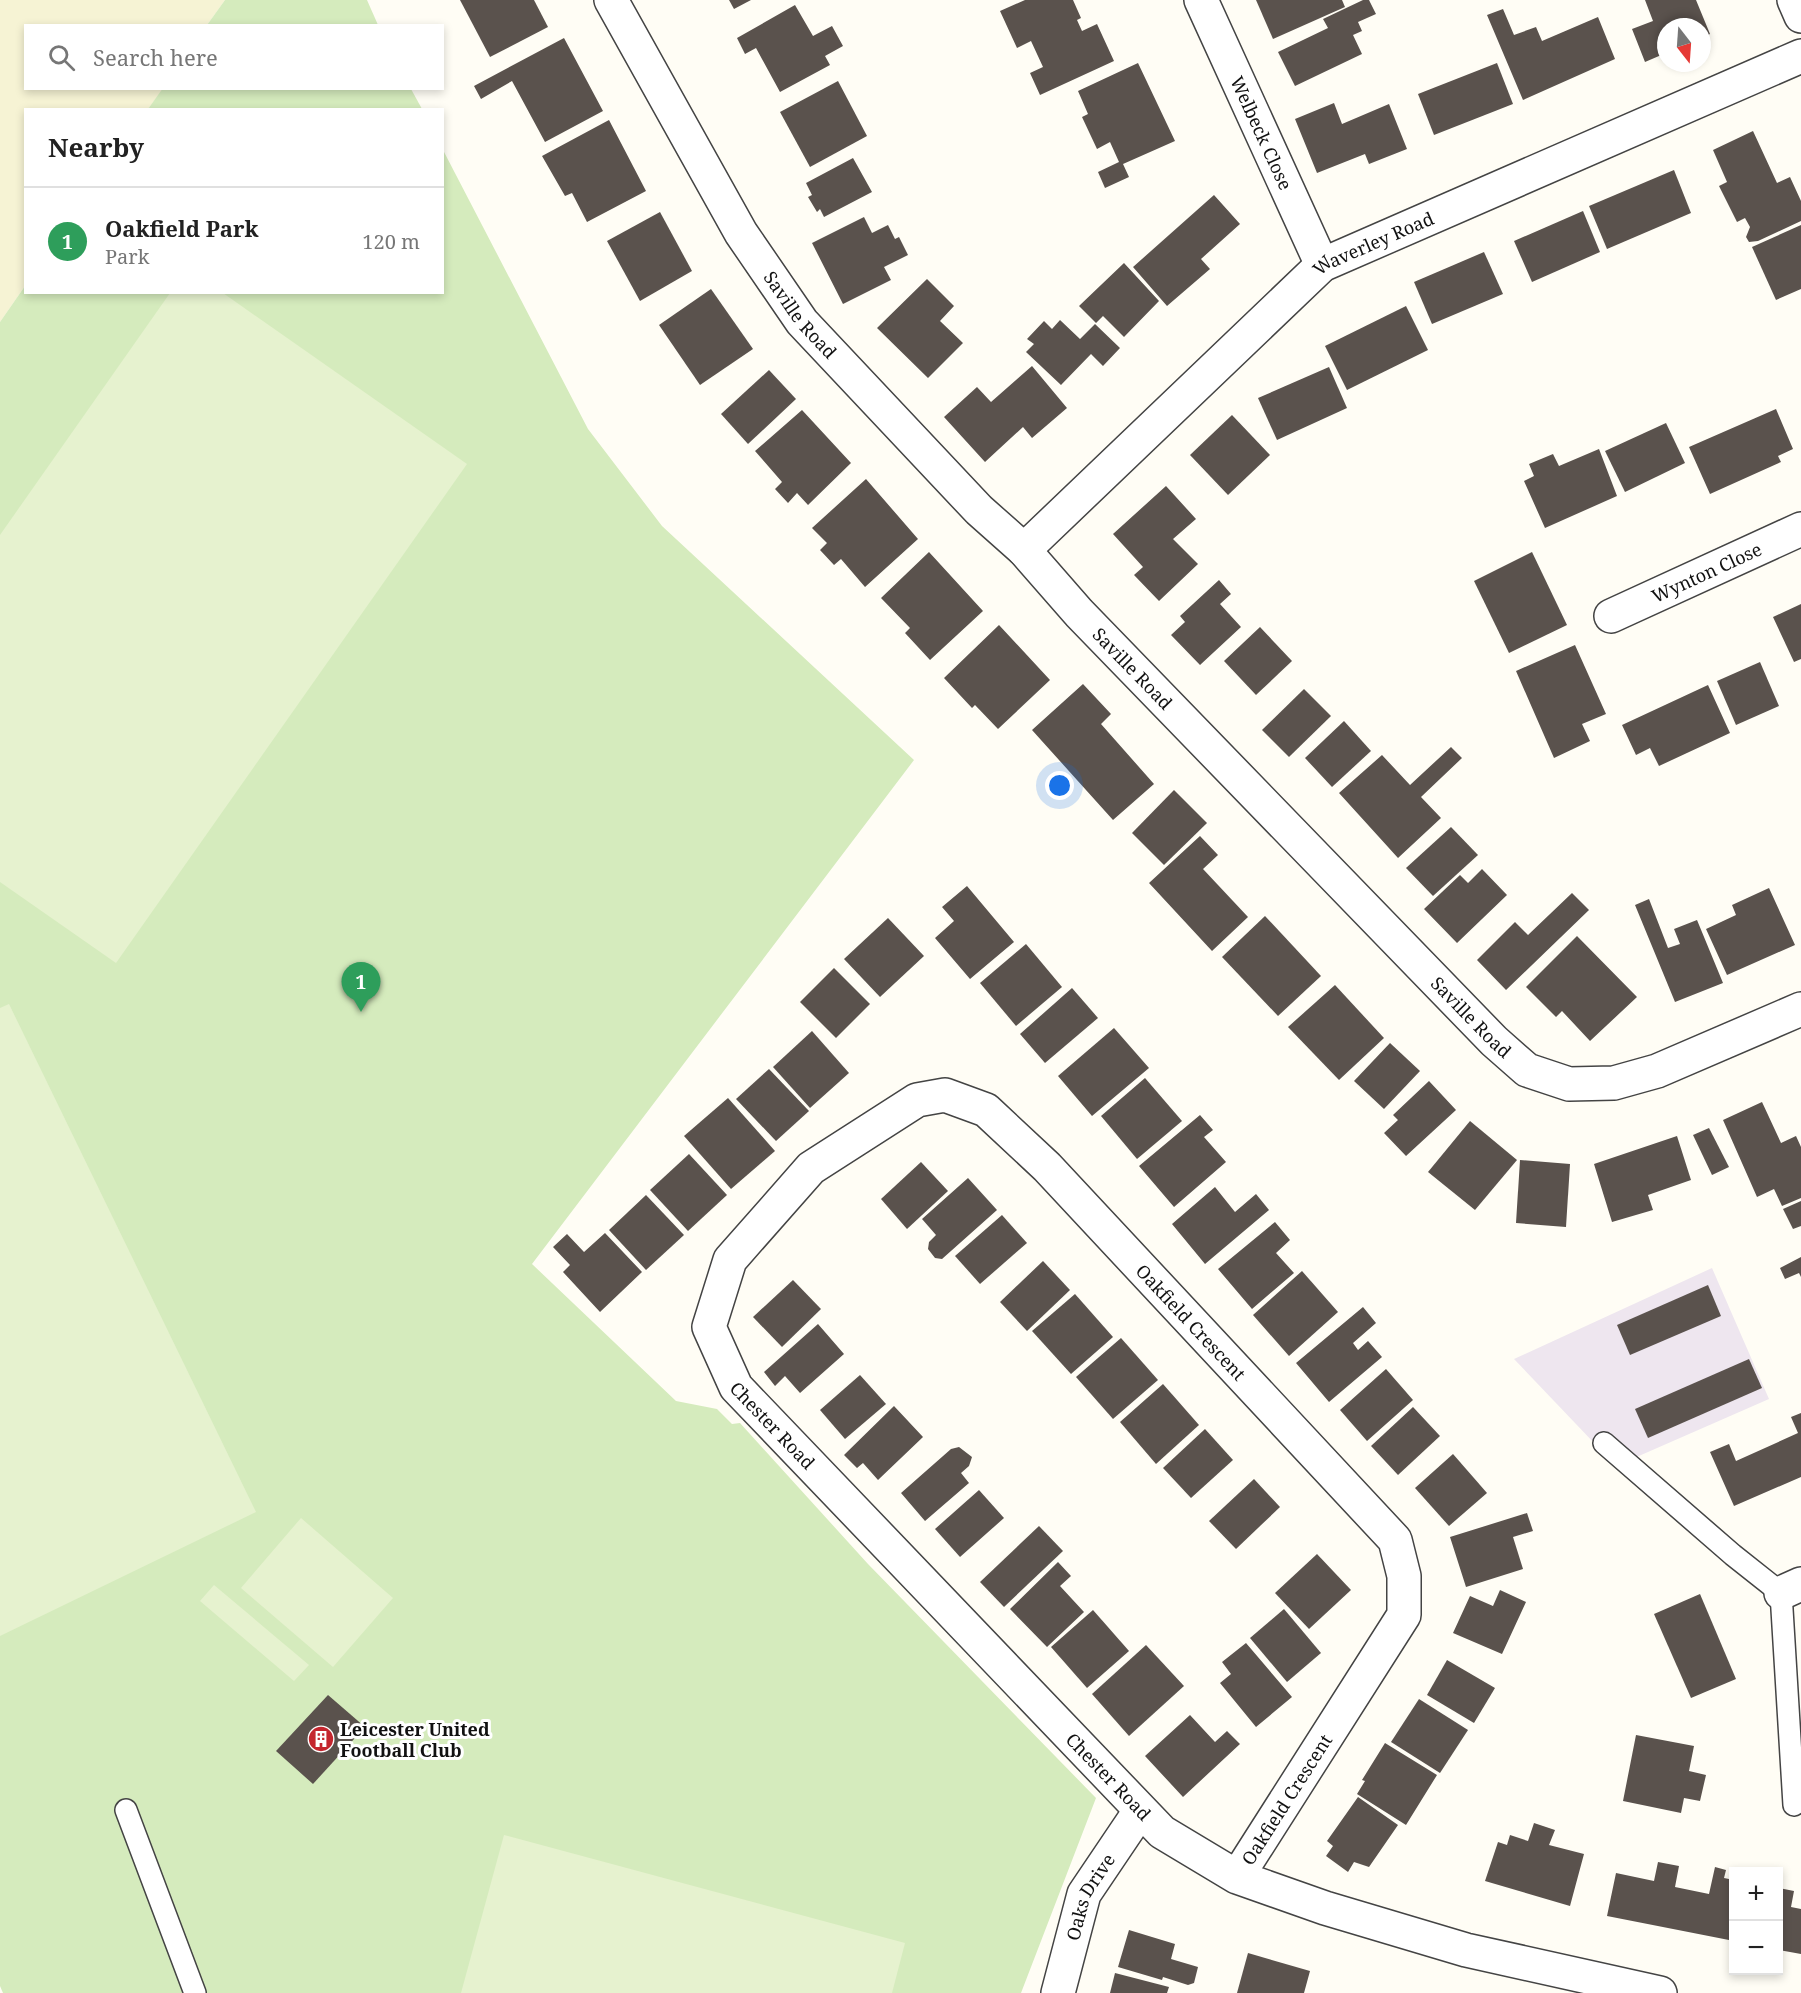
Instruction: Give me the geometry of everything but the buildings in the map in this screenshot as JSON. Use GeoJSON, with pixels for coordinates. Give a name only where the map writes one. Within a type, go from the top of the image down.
{"type":"FeatureCollection","features":[{"type":"Feature","properties":{"kind":"street","name":"Saville Road"},"geometry":{"type":"LineString","coordinates":[[611,0],[741,233],[802,322],[979,510],[1024,550],[1087,621],[1494,1041],[1527,1070],[1569,1084],[1614,1083],[1657,1071],[1801,1008]]}},
{"type":"Feature","properties":{"kind":"street","name":"Welbeck Close"},"geometry":{"type":"LineString","coordinates":[[1202,0],[1322,265]]}},
{"type":"Feature","properties":{"kind":"street"},"geometry":{"type":"LineString","coordinates":[[1794,0],[1801,16]]}},
{"type":"Feature","properties":{"kind":"street","name":"Waverley Road"},"geometry":{"type":"LineString","coordinates":[[1024,550],[1322,265],[1801,56]]}},
{"type":"Feature","properties":{"kind":"street","name":"Wynton Close"},"geometry":{"type":"LineString","coordinates":[[1611,616],[1801,530]]}},
{"type":"Feature","properties":{"kind":"street","name":"Oakfield Crescent"},"geometry":{"type":"LineString","coordinates":[[710,1327],[730,1260],[811,1168],[917,1100],[945,1095],[986,1110],[1047,1167],[1395,1540],[1404,1576],[1404,1615],[1237,1877]]}},
{"type":"Feature","properties":{"kind":"street","name":"Chester Road"},"geometry":{"type":"LineString","coordinates":[[710,1327],[736,1387],[1162,1832],[1237,1877],[1325,1908],[1466,1950],[1660,1993]]}},
{"type":"Feature","properties":{"kind":"street","name":"Oaks Drive"},"geometry":{"type":"LineString","coordinates":[[1058,1993],[1084,1894],[1140,1810]]}},
{"type":"Feature","properties":{"kind":"lane"},"geometry":{"type":"LineString","coordinates":[[1604,1443],[1733,1555],[1791,1588],[1794,1805]]}},
{"type":"Feature","properties":{"kind":"lane"},"geometry":{"type":"LineString","coordinates":[[126,1810],[195,1993]]}},
{"type":"Feature","properties":{"kind":"shaded area"},"geometry":{"type":"Polygon","coordinates":[[[0,0],[225,0],[208,24],[24,24],[24,90],[162,90],[149,108],[24,108],[24,287],[0,322],[0,0]]]}},
{"type":"Feature","properties":{"kind":"shaded area"},"geometry":{"type":"Polygon","coordinates":[[[1712,1268],[1769,1399],[1616,1466],[1514,1359],[1712,1268]]]}},
{"type":"Feature","properties":{"kind":"green space"},"geometry":{"type":"Polygon","coordinates":[[[225,0],[367,0],[378,24],[208,24],[225,0]]]}},
{"type":"Feature","properties":{"kind":"green space"},"geometry":{"type":"Polygon","coordinates":[[[162,90],[412,90],[421,108],[149,108],[162,90]]]}},
{"type":"Feature","properties":{"kind":"green space"},"geometry":{"type":"Polygon","coordinates":[[[444,152],[588,429],[662,526],[914,760],[532,1264],[676,1401],[717,1409],[732,1424],[740,1423],[868,1564],[1096,1798],[1021,1993],[3,1993],[0,1986],[0,322],[24,287],[24,294],[444,294],[444,152]]]}},
{"type":"Feature","properties":{"kind":"green space"},"geometry":{"type":"Polygon","coordinates":[[[169,294],[224,294],[467,464],[116,963],[0,882],[0,535],[169,294]]]}},
{"type":"Feature","properties":{"kind":"green space"},"geometry":{"type":"Polygon","coordinates":[[[9,1004],[256,1512],[0,1636],[0,1008],[9,1004]]]}},
{"type":"Feature","properties":{"kind":"green space"},"geometry":{"type":"Polygon","coordinates":[[[301,1518],[393,1598],[333,1667],[241,1588],[301,1518]]]}},
{"type":"Feature","properties":{"kind":"green space"},"geometry":{"type":"Polygon","coordinates":[[[214,1585],[309,1665],[294,1681],[200,1601],[214,1585]]]}},
{"type":"Feature","properties":{"kind":"green space"},"geometry":{"type":"Polygon","coordinates":[[[504,1835],[905,1943],[892,1993],[461,1993],[504,1835]]]}},
{"type":"Feature","properties":{"kind":"place","name":"Oakfield Park"},"geometry":{"type":"Point","coordinates":[361,1012]}},
{"type":"Feature","properties":{"kind":"place","name":"Leicester United Football Club"},"geometry":{"type":"Point","coordinates":[321,1739]}}]}
